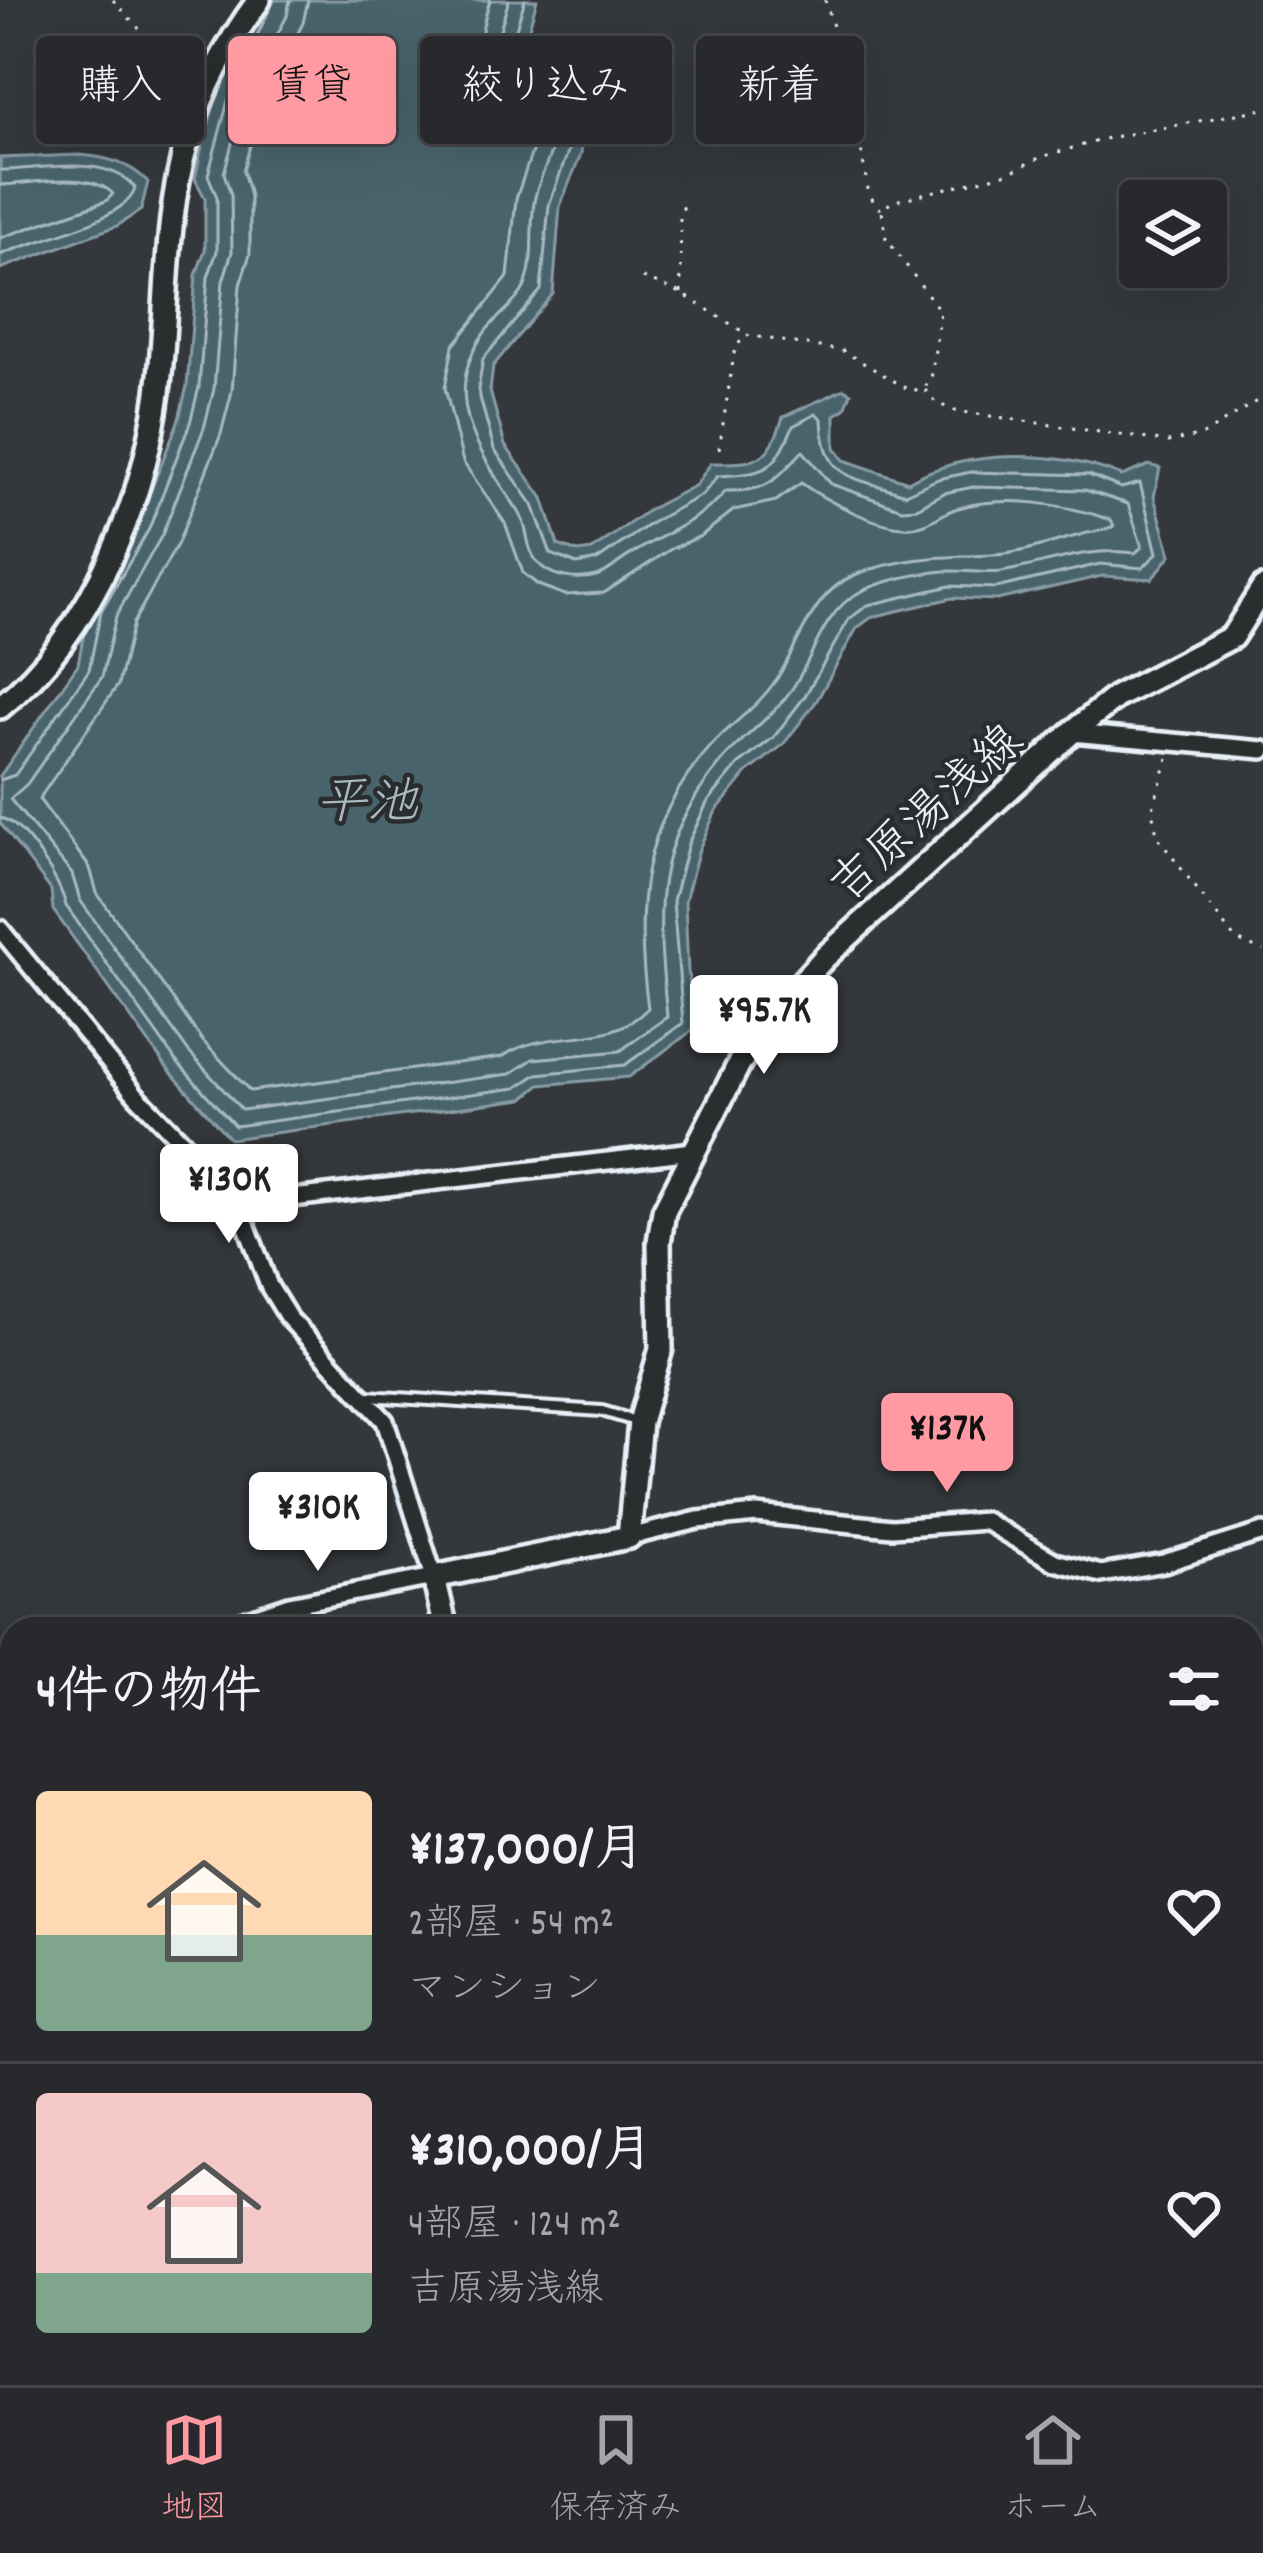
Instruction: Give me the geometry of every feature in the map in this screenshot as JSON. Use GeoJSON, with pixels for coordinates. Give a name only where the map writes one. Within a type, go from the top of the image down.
{"type":"FeatureCollection","features":[{"type":"Feature","properties":{"kind":"main road"},"geometry":{"type":"LineString","coordinates":[[0,707],[42,665],[72,624],[106,563],[135,493],[160,375],[177,185],[194,117],[214,71],[259,0]]}},
{"type":"Feature","properties":{"kind":"main road","name":"吉原湯浅線"},"geometry":{"type":"LineString","coordinates":[[629,1537],[640,1422],[662,1349],[661,1223],[740,1062],[781,1005],[824,958],[1071,733],[1116,698],[1232,637],[1263,588]]}},
{"type":"Feature","properties":{"kind":"main road"},"geometry":{"type":"LineString","coordinates":[[443,1617],[434,1577],[629,1537]]}},
{"type":"Feature","properties":{"kind":"street"},"geometry":{"type":"LineString","coordinates":[[1071,733],[1263,750]]}},
{"type":"Feature","properties":{"kind":"street"},"geometry":{"type":"LineString","coordinates":[[0,929],[136,1095],[241,1204],[269,1286],[288,1317],[367,1396],[392,1436],[434,1577],[289,1605],[254,1617]]}},
{"type":"Feature","properties":{"kind":"street"},"geometry":{"type":"LineString","coordinates":[[241,1204],[693,1151]]}},
{"type":"Feature","properties":{"kind":"street"},"geometry":{"type":"LineString","coordinates":[[629,1537],[698,1520],[758,1514],[892,1528],[985,1521],[1054,1562],[1101,1574],[1164,1563],[1263,1532]]}},
{"type":"Feature","properties":{"kind":"lane"},"geometry":{"type":"LineString","coordinates":[[367,1396],[602,1412],[640,1422]]}},
{"type":"Feature","properties":{"kind":"path"},"geometry":{"type":"LineString","coordinates":[[113,0],[153,44],[214,71]]}},
{"type":"Feature","properties":{"kind":"path"},"geometry":{"type":"LineString","coordinates":[[746,335],[843,351],[911,391],[932,380],[940,311],[886,238],[882,211],[869,195],[848,76],[825,0]]}},
{"type":"Feature","properties":{"kind":"path"},"geometry":{"type":"LineString","coordinates":[[882,211],[899,200],[986,180],[1041,157],[1108,138],[1263,109]]}},
{"type":"Feature","properties":{"kind":"path"},"geometry":{"type":"LineString","coordinates":[[681,292],[680,216],[686,200]]}},
{"type":"Feature","properties":{"kind":"path"},"geometry":{"type":"LineString","coordinates":[[643,278],[681,292],[741,326],[746,335]]}},
{"type":"Feature","properties":{"kind":"path"},"geometry":{"type":"LineString","coordinates":[[719,449],[735,348],[746,335]]}},
{"type":"Feature","properties":{"kind":"path"},"geometry":{"type":"LineString","coordinates":[[924,388],[936,403],[956,411],[1168,442],[1203,435],[1263,397]]}},
{"type":"Feature","properties":{"kind":"path"},"geometry":{"type":"LineString","coordinates":[[1173,739],[1152,811],[1155,830],[1235,939],[1263,951]]}},
{"type":"Feature","properties":{"kind":"water","name":"平池"},"geometry":{"type":"Polygon","coordinates":[[[265,0],[537,0],[527,36],[420,36],[420,144],[582,144],[560,206],[553,294],[493,366],[490,391],[505,445],[543,498],[558,545],[578,552],[592,550],[650,509],[696,485],[711,463],[758,458],[772,444],[783,417],[844,389],[851,393],[845,409],[835,415],[835,448],[844,460],[908,482],[958,463],[1014,456],[1071,461],[1122,476],[1149,465],[1160,468],[1154,497],[1171,555],[1152,579],[1102,576],[997,600],[952,598],[872,617],[857,628],[816,702],[783,745],[747,773],[716,811],[699,849],[685,901],[688,972],[697,1027],[629,1077],[540,1085],[523,1099],[230,1139],[167,1068],[53,910],[51,890],[0,823],[0,776],[78,664],[89,606],[138,523],[179,419],[187,386],[196,275],[205,250],[205,198],[195,179],[228,71],[228,144],[396,144],[396,36],[246,36],[265,0]]]}},
{"type":"Feature","properties":{"kind":"water"},"geometry":{"type":"Polygon","coordinates":[[[79,155],[116,162],[141,175],[148,182],[141,210],[117,226],[0,269],[0,158],[79,155]]]}}]}
